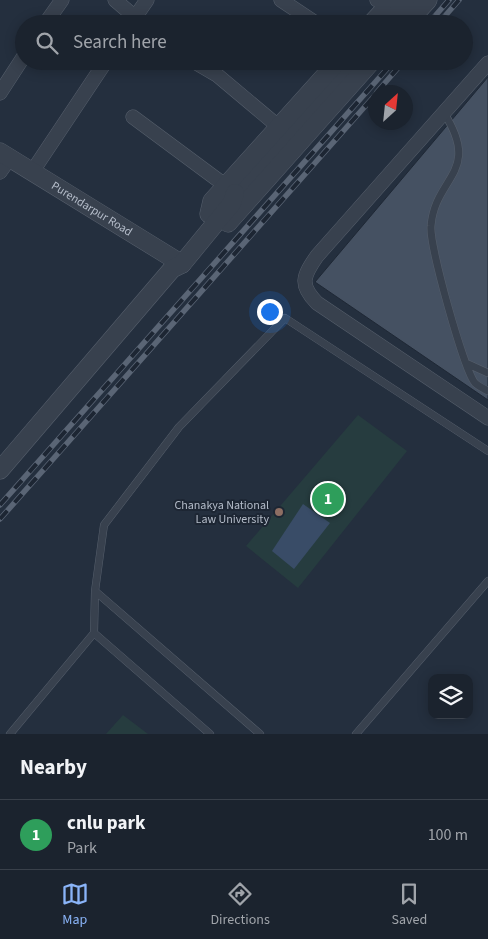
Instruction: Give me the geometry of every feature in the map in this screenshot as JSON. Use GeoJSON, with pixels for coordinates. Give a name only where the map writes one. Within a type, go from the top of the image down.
{"type":"FeatureCollection","features":[{"type":"Feature","properties":{"kind":"street"},"geometry":{"type":"LineString","coordinates":[[51,15],[62,0]]}},
{"type":"Feature","properties":{"kind":"street"},"geometry":{"type":"LineString","coordinates":[[115,0],[131,15]]}},
{"type":"Feature","properties":{"kind":"street"},"geometry":{"type":"LineString","coordinates":[[140,15],[147,0]]}},
{"type":"Feature","properties":{"kind":"street"},"geometry":{"type":"LineString","coordinates":[[281,0],[304,15]]}},
{"type":"Feature","properties":{"kind":"street"},"geometry":{"type":"LineString","coordinates":[[396,15],[410,0]]}},
{"type":"Feature","properties":{"kind":"street"},"geometry":{"type":"LineString","coordinates":[[414,15],[428,0]]}},
{"type":"Feature","properties":{"kind":"street"},"geometry":{"type":"LineString","coordinates":[[377,15],[386,2]]}},
{"type":"Feature","properties":{"kind":"street"},"geometry":{"type":"LineString","coordinates":[[488,63],[317,256],[308,268],[304,282],[307,293],[317,304],[488,418]]}},
{"type":"Feature","properties":{"kind":"street"},"geometry":{"type":"LineString","coordinates":[[0,93],[15,70]]}},
{"type":"Feature","properties":{"kind":"street"},"geometry":{"type":"LineString","coordinates":[[32,172],[100,70]]}},
{"type":"Feature","properties":{"kind":"street"},"geometry":{"type":"LineString","coordinates":[[208,70],[279,127]]}},
{"type":"Feature","properties":{"kind":"street"},"geometry":{"type":"LineString","coordinates":[[230,189],[279,127],[330,70]]}},
{"type":"Feature","properties":{"kind":"street"},"geometry":{"type":"LineString","coordinates":[[230,189],[346,70]]}},
{"type":"Feature","properties":{"kind":"street"},"geometry":{"type":"LineString","coordinates":[[207,234],[218,232],[231,220],[364,70]]}},
{"type":"Feature","properties":{"kind":"street"},"geometry":{"type":"LineString","coordinates":[[0,470],[176,264],[216,211],[232,203],[230,189],[133,117]]}},
{"type":"Feature","properties":{"kind":"street","name":"Purendarpur Road"},"geometry":{"type":"LineString","coordinates":[[3,160],[32,172],[176,264]]}},
{"type":"Feature","properties":{"kind":"street"},"geometry":{"type":"LineString","coordinates":[[176,264],[207,234],[216,211]]}},
{"type":"Feature","properties":{"kind":"lane"},"geometry":{"type":"LineString","coordinates":[[444,113],[457,136],[459,150],[452,178],[434,212],[431,235],[438,269],[468,364],[475,382],[488,391]]}},
{"type":"Feature","properties":{"kind":"lane"},"geometry":{"type":"LineString","coordinates":[[10,734],[94,633],[95,591],[104,525],[179,428],[285,318],[488,451]]}},
{"type":"Feature","properties":{"kind":"lane"},"geometry":{"type":"LineString","coordinates":[[468,364],[488,373]]}},
{"type":"Feature","properties":{"kind":"lane"},"geometry":{"type":"LineString","coordinates":[[356,734],[488,581]]}},
{"type":"Feature","properties":{"kind":"lane"},"geometry":{"type":"LineString","coordinates":[[95,591],[260,734]]}},
{"type":"Feature","properties":{"kind":"lane"},"geometry":{"type":"LineString","coordinates":[[94,633],[210,734]]}},
{"type":"Feature","properties":{"kind":"green space"},"geometry":{"type":"Polygon","coordinates":[[[358,415],[407,451],[298,588],[246,546],[358,415]]]}},
{"type":"Feature","properties":{"kind":"green space"},"geometry":{"type":"Polygon","coordinates":[[[123,715],[148,734],[106,734],[123,715]]]}},
{"type":"Feature","properties":{"kind":"water"},"geometry":{"type":"Polygon","coordinates":[[[303,504],[330,523],[294,569],[272,551],[303,504]]]}},
{"type":"Feature","properties":{"kind":"building"},"geometry":{"type":"Polygon","coordinates":[[[488,77],[488,400],[315,282],[488,77]]]}},
{"type":"Feature","properties":{"kind":"railway"},"geometry":{"type":"LineString","coordinates":[[436,15],[449,0]]}},
{"type":"Feature","properties":{"kind":"railway"},"geometry":{"type":"LineString","coordinates":[[446,15],[459,0]]}},
{"type":"Feature","properties":{"kind":"railway"},"geometry":{"type":"LineString","coordinates":[[0,505],[386,70]]}},
{"type":"Feature","properties":{"kind":"railway"},"geometry":{"type":"LineString","coordinates":[[383,85],[396,70]]}},
{"type":"Feature","properties":{"kind":"railway"},"geometry":{"type":"LineString","coordinates":[[0,519],[368,103]]}},
{"type":"Feature","properties":{"kind":"place","name":"cnlu park"},"geometry":{"type":"Point","coordinates":[328,499]}},
{"type":"Feature","properties":{"kind":"place","name":"Chanakya National Law University"},"geometry":{"type":"Point","coordinates":[279,512]}}]}
